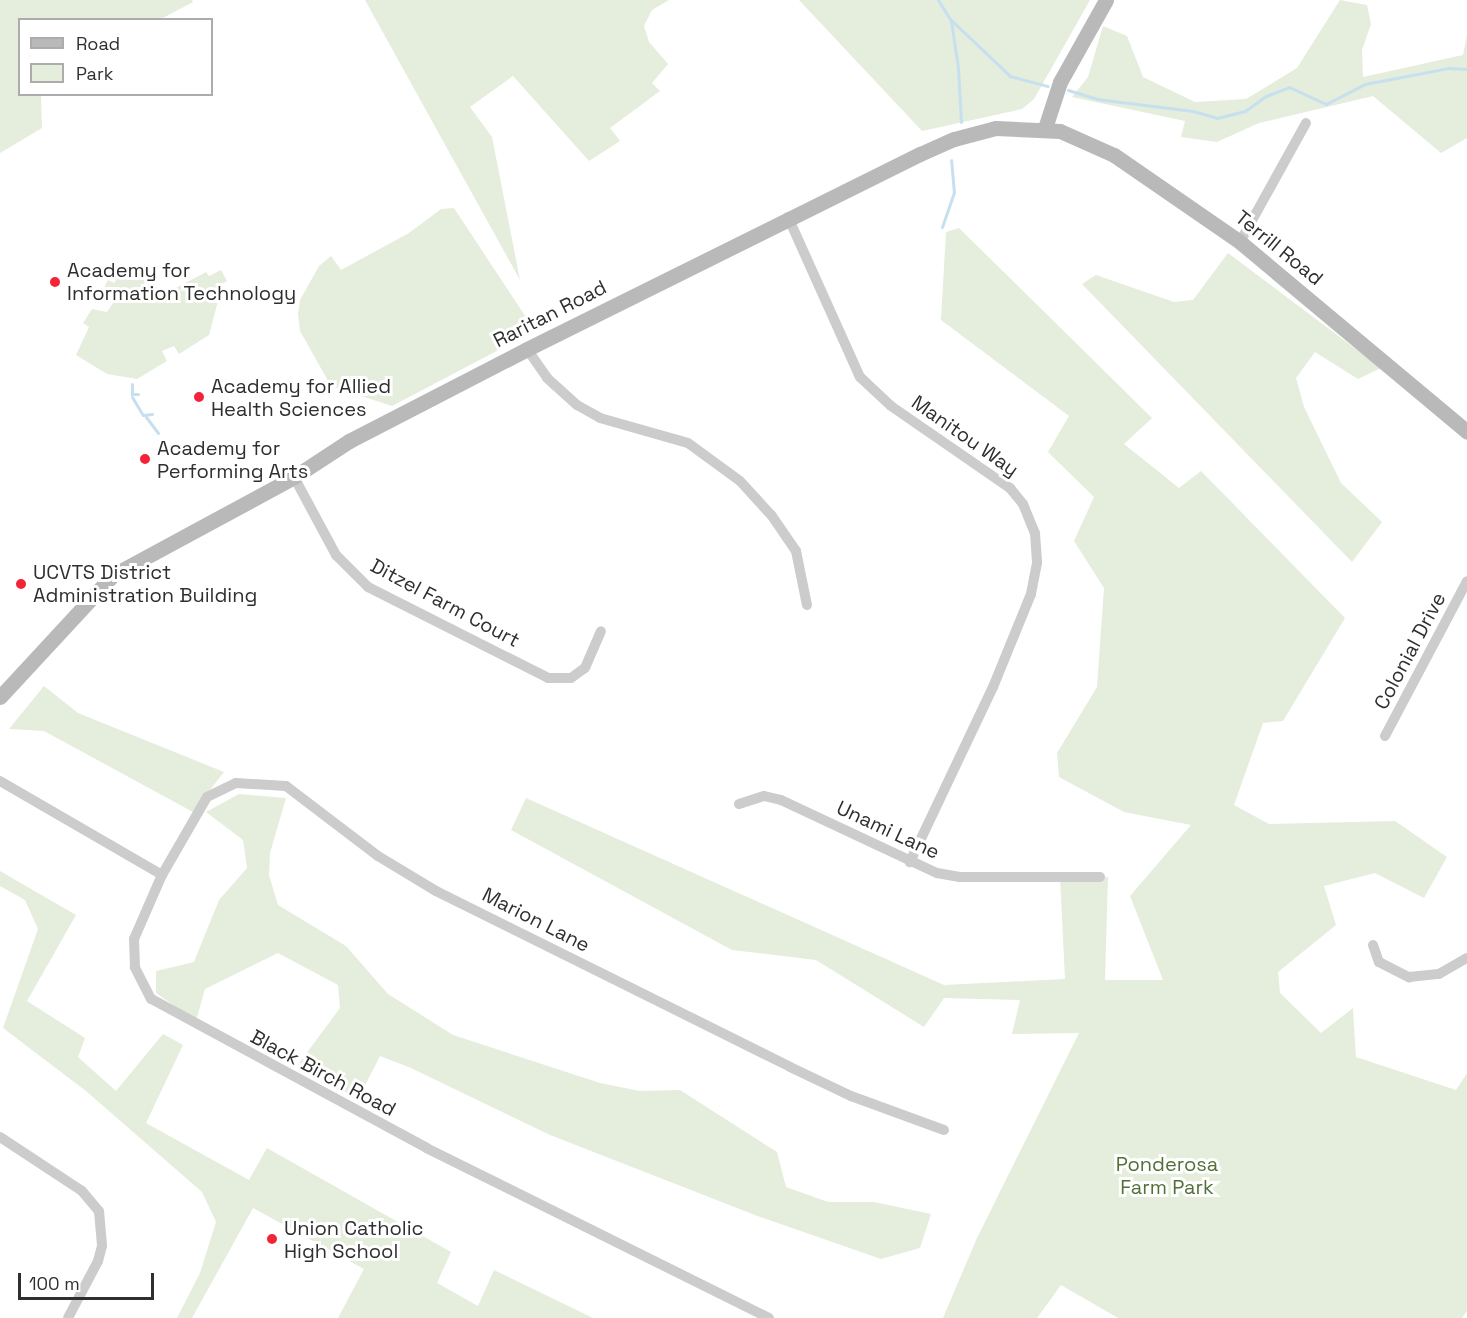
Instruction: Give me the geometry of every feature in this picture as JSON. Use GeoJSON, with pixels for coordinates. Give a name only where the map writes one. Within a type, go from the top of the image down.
{"type":"FeatureCollection","features":[{"type":"Feature","properties":{"kind":"street"},"geometry":{"type":"LineString","coordinates":[[1045,128],[1060,82],[1106,0]]}},
{"type":"Feature","properties":{"kind":"street"},"geometry":{"type":"LineString","coordinates":[[1240,242],[1306,123]]}},
{"type":"Feature","properties":{"kind":"street","name":"Raritan Road"},"geometry":{"type":"LineString","coordinates":[[0,697],[113,575],[294,477],[350,441],[527,348],[789,217],[954,139],[996,128],[1045,128]]}},
{"type":"Feature","properties":{"kind":"street","name":"Terrill Road"},"geometry":{"type":"LineString","coordinates":[[1045,128],[1089,142],[1114,155],[1240,242],[1466,428]]}},
{"type":"Feature","properties":{"kind":"street","name":"Manitou Way"},"geometry":{"type":"LineString","coordinates":[[789,217],[861,377],[891,406],[1010,488],[1028,513],[1035,532],[1037,563],[1031,594],[993,687],[910,862]]}},
{"type":"Feature","properties":{"kind":"street"},"geometry":{"type":"LineString","coordinates":[[527,348],[547,378],[578,405],[600,418],[687,442],[740,481],[772,516],[796,551],[807,605]]}},
{"type":"Feature","properties":{"kind":"street","name":"Ditzel Farm Court"},"geometry":{"type":"LineString","coordinates":[[294,477],[336,555],[368,587],[548,678],[571,678],[585,668],[601,631]]}},
{"type":"Feature","properties":{"kind":"street","name":"Colonial Drive"},"geometry":{"type":"LineString","coordinates":[[1385,736],[1467,581]]}},
{"type":"Feature","properties":{"kind":"street"},"geometry":{"type":"LineString","coordinates":[[0,781],[162,875]]}},
{"type":"Feature","properties":{"kind":"street","name":"Marion Lane"},"geometry":{"type":"LineString","coordinates":[[162,875],[207,797],[236,783],[286,786],[378,856],[436,891],[831,1087],[944,1130]]}},
{"type":"Feature","properties":{"kind":"street","name":"Unami Lane"},"geometry":{"type":"LineString","coordinates":[[740,804],[764,796],[781,800],[910,862],[960,876],[1100,877]]}},
{"type":"Feature","properties":{"kind":"street","name":"Black Birch Road"},"geometry":{"type":"LineString","coordinates":[[162,875],[133,946],[139,981],[157,1004],[427,1148],[769,1318]]}},
{"type":"Feature","properties":{"kind":"street"},"geometry":{"type":"LineString","coordinates":[[1373,945],[1379,962],[1409,977],[1439,974],[1467,958]]}},
{"type":"Feature","properties":{"kind":"street"},"geometry":{"type":"LineString","coordinates":[[0,1137],[82,1191],[99,1211],[102,1246],[98,1261],[68,1318]]}},
{"type":"Feature","properties":{"kind":"green space"},"geometry":{"type":"Polygon","coordinates":[[[0,0],[192,0],[193,2],[163,18],[18,18],[18,96],[41,96],[42,128],[0,153],[0,0]]]}},
{"type":"Feature","properties":{"kind":"green space"},"geometry":{"type":"Polygon","coordinates":[[[365,0],[669,0],[652,10],[644,26],[649,42],[668,64],[652,83],[660,91],[610,128],[620,141],[589,161],[513,76],[470,107],[492,137],[520,280],[365,0]]]}},
{"type":"Feature","properties":{"kind":"green space"},"geometry":{"type":"Polygon","coordinates":[[[799,0],[1090,0],[1034,99],[1022,109],[922,131],[799,0]]]}},
{"type":"Feature","properties":{"kind":"green space"},"geometry":{"type":"Polygon","coordinates":[[[1340,0],[1367,5],[1371,24],[1362,50],[1363,77],[1463,55],[1467,35],[1467,138],[1441,153],[1373,96],[1259,123],[1217,142],[1181,137],[1185,121],[1072,97],[1088,77],[1103,26],[1127,36],[1143,77],[1195,102],[1246,99],[1297,68],[1340,0]]]}},
{"type":"Feature","properties":{"kind":"green space"},"geometry":{"type":"Polygon","coordinates":[[[454,208],[535,331],[392,406],[331,386],[300,331],[298,314],[300,300],[319,266],[331,256],[341,270],[409,233],[441,209],[454,208]]]}},
{"type":"Feature","properties":{"kind":"green space","name":"Ponderosa Farm Park"},"geometry":{"type":"Polygon","coordinates":[[[959,228],[1152,418],[1124,444],[1179,488],[1201,471],[1345,618],[1283,721],[1263,723],[1234,805],[1269,824],[1395,821],[1447,857],[1424,898],[1375,873],[1324,886],[1336,925],[1278,972],[1280,993],[1321,1033],[1353,1008],[1356,1057],[1456,1090],[1467,1073],[1467,1311],[1462,1318],[1118,1318],[1061,1285],[1037,1318],[943,1318],[977,1238],[1079,1033],[1012,1034],[1020,1000],[944,998],[924,1027],[816,960],[732,950],[511,830],[526,798],[944,985],[1065,979],[1060,877],[1108,877],[1105,980],[1163,980],[1130,896],[1191,825],[1124,812],[1059,777],[1057,753],[1097,687],[1104,588],[1074,541],[1094,497],[1048,452],[1069,416],[941,320],[946,232],[959,228]]]}},
{"type":"Feature","properties":{"kind":"green space"},"geometry":{"type":"Polygon","coordinates":[[[1228,253],[1381,368],[1358,379],[1315,352],[1296,378],[1304,407],[1341,483],[1382,522],[1352,562],[1082,284],[1096,275],[1174,302],[1193,300],[1228,253]]]}},
{"type":"Feature","properties":{"kind":"green space"},"geometry":{"type":"Polygon","coordinates":[[[125,267],[149,274],[161,296],[206,272],[209,276],[221,270],[227,281],[212,290],[218,301],[209,335],[179,354],[174,346],[162,351],[167,361],[137,379],[107,374],[76,355],[89,327],[83,323],[92,309],[107,312],[113,303],[100,295],[108,280],[114,283],[125,267]]]}},
{"type":"Feature","properties":{"kind":"green space"},"geometry":{"type":"Polygon","coordinates":[[[44,686],[78,713],[224,772],[193,812],[44,731],[9,729],[44,686]]]}},
{"type":"Feature","properties":{"kind":"green space"},"geometry":{"type":"Polygon","coordinates":[[[239,794],[286,798],[270,853],[269,875],[278,905],[346,946],[388,994],[453,1035],[600,1083],[640,1091],[680,1090],[777,1152],[786,1187],[828,1202],[874,1202],[931,1214],[920,1248],[881,1259],[755,1215],[550,1135],[411,1068],[380,1056],[358,1099],[297,1066],[340,1008],[338,985],[278,953],[205,989],[196,1021],[156,993],[156,971],[194,962],[219,900],[247,868],[243,840],[206,812],[239,794]]]}},
{"type":"Feature","properties":{"kind":"green space"},"geometry":{"type":"Polygon","coordinates":[[[0,871],[76,915],[27,1001],[85,1038],[78,1057],[116,1091],[163,1034],[183,1045],[146,1123],[249,1180],[267,1148],[451,1252],[437,1283],[478,1306],[494,1270],[593,1318],[338,1318],[364,1269],[253,1208],[192,1318],[177,1318],[200,1273],[216,1222],[202,1192],[86,1091],[3,1028],[38,929],[25,900],[0,886],[0,871]]]}},
{"type":"Feature","properties":{"kind":"waterway"},"geometry":{"type":"LineString","coordinates":[[938,0],[950,19],[1010,76],[1048,86]]}},
{"type":"Feature","properties":{"kind":"waterway"},"geometry":{"type":"LineString","coordinates":[[951,21],[958,68],[961,122]]}},
{"type":"Feature","properties":{"kind":"waterway"},"geometry":{"type":"LineString","coordinates":[[1068,90],[1097,99],[1193,111],[1217,118],[1245,111],[1266,96],[1289,87],[1326,104],[1365,84],[1449,68],[1467,69]]}},
{"type":"Feature","properties":{"kind":"waterway"},"geometry":{"type":"LineString","coordinates":[[942,227],[954,193],[951,160]]}},
{"type":"Feature","properties":{"kind":"waterway"},"geometry":{"type":"LineString","coordinates":[[132,384],[132,394],[138,394]]}},
{"type":"Feature","properties":{"kind":"waterway"},"geometry":{"type":"LineString","coordinates":[[132,397],[143,415],[152,414]]}},
{"type":"Feature","properties":{"kind":"waterway"},"geometry":{"type":"LineString","coordinates":[[146,417],[158,433]]}},
{"type":"Feature","properties":{"kind":"place","name":"Academy for Information Technology"},"geometry":{"type":"Point","coordinates":[55,282]}},
{"type":"Feature","properties":{"kind":"place","name":"Academy for Allied Health Sciences"},"geometry":{"type":"Point","coordinates":[199,397]}},
{"type":"Feature","properties":{"kind":"place","name":"Academy for Performing Arts"},"geometry":{"type":"Point","coordinates":[145,459]}},
{"type":"Feature","properties":{"kind":"place","name":"UCVTS District Administration Building"},"geometry":{"type":"Point","coordinates":[21,584]}},
{"type":"Feature","properties":{"kind":"place","name":"Union Catholic High School"},"geometry":{"type":"Point","coordinates":[272,1239]}}]}
